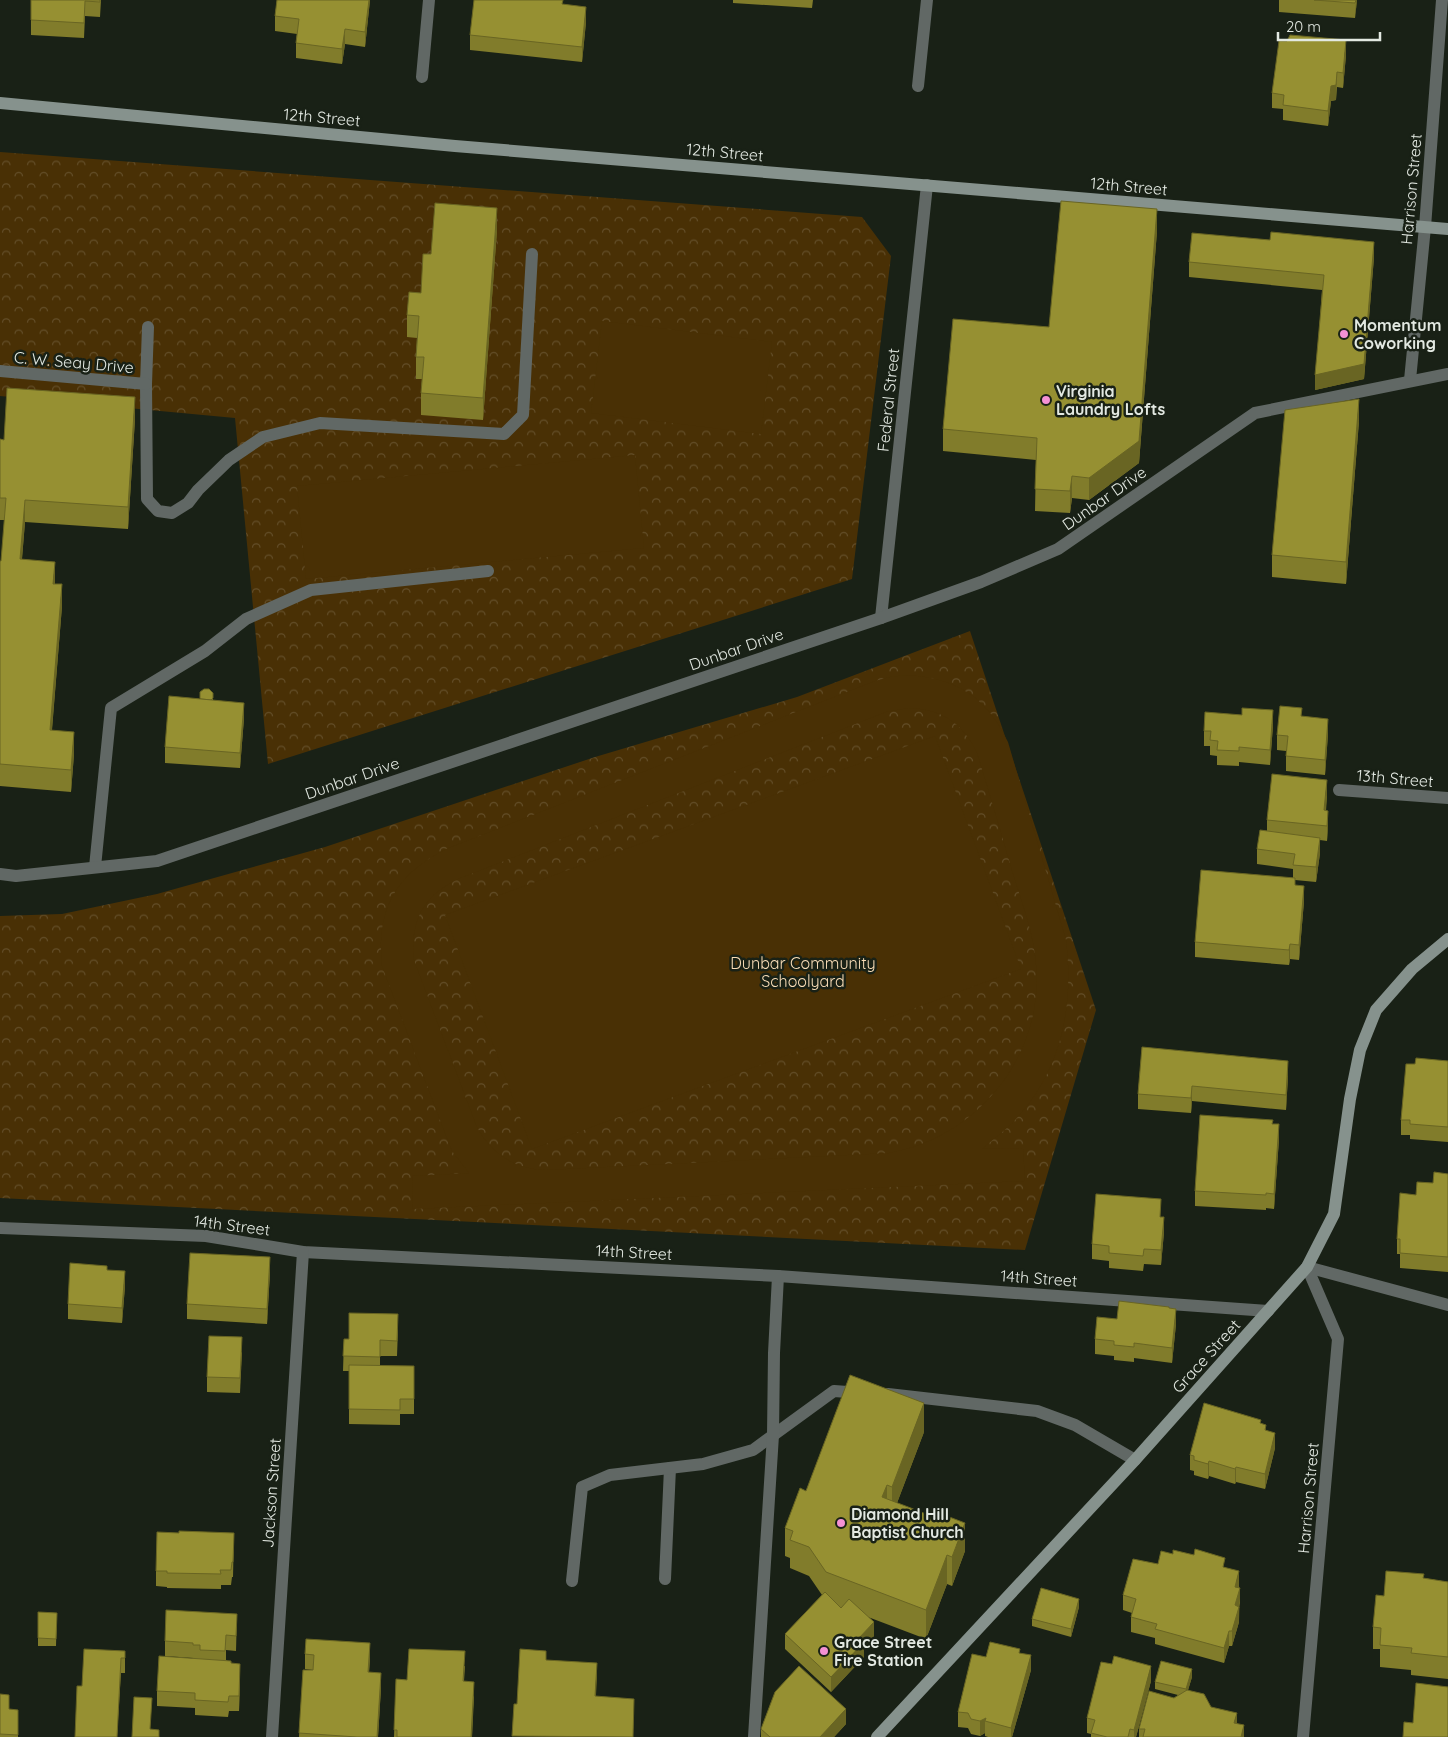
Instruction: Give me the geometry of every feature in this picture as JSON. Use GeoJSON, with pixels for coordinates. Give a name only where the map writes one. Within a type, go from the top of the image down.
{"type":"FeatureCollection","features":[{"type":"Feature","properties":{"kind":"main road","name":"12th Street"},"geometry":{"type":"LineString","coordinates":[[0,102],[445,145],[1448,229]]}},
{"type":"Feature","properties":{"kind":"main road","name":"Grace Street"},"geometry":{"type":"LineString","coordinates":[[877,1737],[1136,1460],[1307,1267],[1334,1214],[1350,1099],[1358,1058],[1376,1010],[1412,969],[1448,939]]}},
{"type":"Feature","properties":{"kind":"street"},"geometry":{"type":"LineString","coordinates":[[422,77],[429,0]]}},
{"type":"Feature","properties":{"kind":"street"},"geometry":{"type":"LineString","coordinates":[[918,86],[927,0]]}},
{"type":"Feature","properties":{"kind":"street","name":"Harrison Street"},"geometry":{"type":"LineString","coordinates":[[1410,380],[1425,227],[1442,0]]}},
{"type":"Feature","properties":{"kind":"street","name":"Federal Street"},"geometry":{"type":"LineString","coordinates":[[880,618],[927,185]]}},
{"type":"Feature","properties":{"kind":"street"},"geometry":{"type":"LineString","coordinates":[[148,327],[146,384],[147,499],[158,511],[172,513],[188,503],[198,490],[229,460],[263,437],[320,423],[504,434],[523,415],[532,254]]}},
{"type":"Feature","properties":{"kind":"street","name":"C. W. Seay Drive"},"geometry":{"type":"LineString","coordinates":[[0,372],[146,384]]}},
{"type":"Feature","properties":{"kind":"street","name":"Dunbar Drive"},"geometry":{"type":"LineString","coordinates":[[0,874],[16,876],[157,861],[880,618],[981,582],[1058,549],[1255,414],[1410,380],[1448,374]]}},
{"type":"Feature","properties":{"kind":"street"},"geometry":{"type":"LineString","coordinates":[[95,868],[111,708],[205,650],[246,619],[311,590],[488,571]]}},
{"type":"Feature","properties":{"kind":"street","name":"13th Street"},"geometry":{"type":"LineString","coordinates":[[1339,790],[1448,798]]}},
{"type":"Feature","properties":{"kind":"street","name":"14th Street"},"geometry":{"type":"LineString","coordinates":[[0,1228],[206,1236],[303,1252],[778,1276],[1268,1310]]}},
{"type":"Feature","properties":{"kind":"street","name":"Jackson Street"},"geometry":{"type":"LineString","coordinates":[[272,1737],[303,1252]]}},
{"type":"Feature","properties":{"kind":"street"},"geometry":{"type":"LineString","coordinates":[[1307,1267],[1448,1305]]}},
{"type":"Feature","properties":{"kind":"street","name":"Harrison Street"},"geometry":{"type":"LineString","coordinates":[[1303,1737],[1338,1340],[1307,1267]]}},
{"type":"Feature","properties":{"kind":"street"},"geometry":{"type":"LineString","coordinates":[[754,1737],[773,1435],[774,1353],[778,1276]]}},
{"type":"Feature","properties":{"kind":"street"},"geometry":{"type":"LineString","coordinates":[[572,1582],[582,1487],[610,1475],[703,1464],[753,1450],[834,1391],[874,1393],[1037,1411],[1075,1425],[1136,1460]]}},
{"type":"Feature","properties":{"kind":"street"},"geometry":{"type":"LineString","coordinates":[[665,1579],[670,1468]]}},
{"type":"Feature","properties":{"kind":"green space"},"geometry":{"type":"Polygon","coordinates":[[[0,152],[862,217],[891,256],[852,579],[268,764],[235,418],[0,396],[0,152]]]}},
{"type":"Feature","properties":{"kind":"green space"},"geometry":{"type":"Polygon","coordinates":[[[602,321],[772,342],[761,434],[591,413],[602,321]]]}},
{"type":"Feature","properties":{"kind":"green space"},"geometry":{"type":"Polygon","coordinates":[[[635,455],[644,548],[306,579],[297,486],[635,455]]]}},
{"type":"Feature","properties":{"kind":"green space","name":"Dunbar Community Schoolyard"},"geometry":{"type":"Polygon","coordinates":[[[970,631],[1096,1010],[1025,1250],[0,1198],[0,916],[62,914],[157,894],[325,847],[595,757],[797,697],[970,631]]]}},
{"type":"Feature","properties":{"kind":"green space"},"geometry":{"type":"Polygon","coordinates":[[[906,675],[924,677],[954,685],[979,701],[999,726],[1008,742],[1066,940],[1068,989],[1066,1012],[1054,1058],[1032,1100],[1012,1123],[982,1149],[1023,1148],[1025,1181],[413,1209],[412,1176],[469,1173],[452,1151],[382,966],[382,928],[386,911],[402,883],[428,859],[446,849],[875,681],[906,675]],[[908,708],[886,712],[458,879],[436,893],[421,911],[417,922],[414,933],[414,960],[476,1125],[488,1144],[513,1163],[534,1169],[546,1170],[889,1153],[924,1143],[953,1128],[975,1112],[995,1092],[1011,1070],[1023,1046],[1032,1020],[1036,993],[1036,965],[1033,943],[977,753],[965,733],[958,726],[941,715],[920,709],[908,708]]]}},
{"type":"Feature","properties":{"kind":"green space"},"geometry":{"type":"Polygon","coordinates":[[[935,736],[1021,969],[532,1149],[445,915],[935,736]]]}},
{"type":"Feature","properties":{"kind":"building"},"geometry":{"type":"Polygon","coordinates":[[[31,0],[100,0],[100,2],[85,1],[84,23],[31,20],[31,0]]]}},
{"type":"Feature","properties":{"kind":"building"},"geometry":{"type":"Polygon","coordinates":[[[277,0],[369,0],[365,32],[345,29],[342,49],[296,43],[299,19],[275,16],[277,0]]]}},
{"type":"Feature","properties":{"kind":"building"},"geometry":{"type":"Polygon","coordinates":[[[474,0],[563,0],[562,4],[586,7],[582,47],[470,35],[474,0]]]}},
{"type":"Feature","properties":{"kind":"building"},"geometry":{"type":"Polygon","coordinates":[[[1314,0],[1356,0],[1355,3],[1314,0]]]}},
{"type":"Feature","properties":{"kind":"building"},"geometry":{"type":"Polygon","coordinates":[[[1290,35],[1346,40],[1343,73],[1337,72],[1336,85],[1331,86],[1328,111],[1283,105],[1284,95],[1272,93],[1279,41],[1287,41],[1290,35]]]}},
{"type":"Feature","properties":{"kind":"building","name":"Virginia Laundry Lofts"},"geometry":{"type":"Polygon","coordinates":[[[1061,201],[1157,209],[1139,441],[1089,478],[1072,476],[1070,491],[1035,489],[1037,438],[943,429],[953,319],[1049,327],[1061,201]]]}},
{"type":"Feature","properties":{"kind":"building"},"geometry":{"type":"Polygon","coordinates":[[[435,203],[497,208],[483,398],[421,393],[424,357],[416,357],[419,316],[407,315],[409,292],[421,293],[423,254],[431,254],[435,203]]]}},
{"type":"Feature","properties":{"kind":"building","name":"Momentum Coworking"},"geometry":{"type":"Polygon","coordinates":[[[1271,232],[1374,242],[1364,364],[1315,375],[1324,275],[1189,262],[1192,233],[1270,240],[1271,232]]]}},
{"type":"Feature","properties":{"kind":"building"},"geometry":{"type":"Polygon","coordinates":[[[7,388],[135,397],[128,507],[25,500],[20,559],[55,562],[53,584],[62,584],[50,730],[74,732],[71,770],[0,764],[0,561],[6,498],[0,498],[0,439],[4,440],[7,388]]]}},
{"type":"Feature","properties":{"kind":"building"},"geometry":{"type":"Polygon","coordinates":[[[1359,399],[1346,562],[1272,555],[1285,410],[1359,399]]]}},
{"type":"Feature","properties":{"kind":"building"},"geometry":{"type":"Polygon","coordinates":[[[204,689],[209,689],[213,693],[211,700],[200,698],[200,692],[204,689]]]}},
{"type":"Feature","properties":{"kind":"building"},"geometry":{"type":"Polygon","coordinates":[[[169,696],[244,703],[240,753],[165,747],[169,696]]]}},
{"type":"Feature","properties":{"kind":"building"},"geometry":{"type":"Polygon","coordinates":[[[1280,706],[1302,708],[1301,716],[1328,719],[1325,760],[1286,756],[1288,736],[1277,735],[1280,706]]]}},
{"type":"Feature","properties":{"kind":"building"},"geometry":{"type":"Polygon","coordinates":[[[1242,708],[1273,710],[1270,750],[1239,747],[1239,751],[1217,750],[1218,741],[1210,740],[1211,731],[1204,731],[1205,712],[1242,715],[1242,708]]]}},
{"type":"Feature","properties":{"kind":"building"},"geometry":{"type":"Polygon","coordinates":[[[1272,774],[1327,780],[1324,810],[1328,811],[1327,826],[1267,820],[1272,774]]]}},
{"type":"Feature","properties":{"kind":"building"},"geometry":{"type":"Polygon","coordinates":[[[1260,830],[1320,838],[1316,867],[1293,865],[1295,854],[1257,849],[1260,830]]]}},
{"type":"Feature","properties":{"kind":"building"},"geometry":{"type":"Polygon","coordinates":[[[1201,870],[1295,878],[1295,885],[1304,886],[1299,945],[1290,944],[1289,950],[1195,942],[1201,870]]]}},
{"type":"Feature","properties":{"kind":"building"},"geometry":{"type":"Polygon","coordinates":[[[1142,1047],[1288,1061],[1286,1095],[1192,1086],[1191,1098],[1138,1094],[1142,1047]]]}},
{"type":"Feature","properties":{"kind":"building"},"geometry":{"type":"Polygon","coordinates":[[[1416,1058],[1448,1061],[1448,1127],[1410,1124],[1410,1120],[1401,1120],[1406,1064],[1415,1064],[1416,1058]]]}},
{"type":"Feature","properties":{"kind":"building"},"geometry":{"type":"Polygon","coordinates":[[[1200,1115],[1273,1120],[1272,1124],[1279,1124],[1274,1194],[1195,1191],[1200,1115]]]}},
{"type":"Feature","properties":{"kind":"building"},"geometry":{"type":"Polygon","coordinates":[[[1434,1172],[1448,1174],[1448,1257],[1400,1253],[1400,1239],[1397,1239],[1400,1193],[1416,1195],[1417,1182],[1433,1183],[1434,1172]]]}},
{"type":"Feature","properties":{"kind":"building"},"geometry":{"type":"Polygon","coordinates":[[[1096,1194],[1161,1199],[1160,1217],[1164,1217],[1161,1250],[1144,1249],[1143,1256],[1109,1253],[1109,1246],[1092,1244],[1096,1194]]]}},
{"type":"Feature","properties":{"kind":"building"},"geometry":{"type":"Polygon","coordinates":[[[190,1253],[270,1257],[267,1309],[187,1304],[190,1253]]]}},
{"type":"Feature","properties":{"kind":"building"},"geometry":{"type":"Polygon","coordinates":[[[70,1263],[107,1266],[107,1270],[125,1271],[122,1308],[68,1304],[70,1263]]]}},
{"type":"Feature","properties":{"kind":"building"},"geometry":{"type":"Polygon","coordinates":[[[1119,1301],[1176,1309],[1172,1348],[1134,1343],[1134,1347],[1114,1345],[1114,1341],[1095,1339],[1097,1317],[1117,1319],[1119,1301]]]}},
{"type":"Feature","properties":{"kind":"building"},"geometry":{"type":"Polygon","coordinates":[[[349,1313],[398,1314],[397,1341],[380,1340],[380,1357],[343,1356],[344,1339],[349,1339],[349,1313]]]}},
{"type":"Feature","properties":{"kind":"building"},"geometry":{"type":"Polygon","coordinates":[[[209,1336],[242,1337],[240,1378],[207,1377],[209,1336]]]}},
{"type":"Feature","properties":{"kind":"building"},"geometry":{"type":"Polygon","coordinates":[[[349,1365],[414,1366],[414,1399],[400,1399],[400,1410],[349,1409],[349,1365]]]}},
{"type":"Feature","properties":{"kind":"building","name":"Diamond Hill Baptist Church"},"geometry":{"type":"Polygon","coordinates":[[[850,1375],[924,1403],[892,1487],[887,1485],[882,1497],[929,1515],[931,1510],[965,1523],[952,1557],[947,1555],[926,1610],[826,1572],[809,1547],[790,1540],[793,1531],[785,1528],[800,1488],[806,1491],[850,1375]]]}},
{"type":"Feature","properties":{"kind":"building"},"geometry":{"type":"Polygon","coordinates":[[[1204,1403],[1261,1420],[1260,1423],[1266,1425],[1265,1430],[1275,1433],[1265,1474],[1236,1467],[1235,1469],[1209,1461],[1208,1464],[1194,1460],[1194,1456],[1190,1455],[1204,1403]]]}},
{"type":"Feature","properties":{"kind":"building"},"geometry":{"type":"Polygon","coordinates":[[[179,1531],[234,1533],[231,1570],[220,1570],[221,1574],[156,1571],[157,1532],[179,1533],[179,1531]]]}},
{"type":"Feature","properties":{"kind":"building"},"geometry":{"type":"Polygon","coordinates":[[[1195,1549],[1225,1558],[1223,1567],[1239,1571],[1235,1587],[1240,1588],[1235,1605],[1239,1607],[1232,1631],[1229,1631],[1224,1648],[1155,1629],[1157,1624],[1131,1617],[1136,1599],[1123,1595],[1133,1559],[1158,1564],[1161,1551],[1173,1554],[1173,1550],[1194,1555],[1195,1549]]]}},
{"type":"Feature","properties":{"kind":"building"},"geometry":{"type":"Polygon","coordinates":[[[1386,1571],[1424,1574],[1423,1578],[1448,1582],[1448,1657],[1411,1653],[1412,1648],[1380,1645],[1381,1628],[1373,1627],[1376,1595],[1384,1596],[1386,1571]]]}},
{"type":"Feature","properties":{"kind":"building"},"geometry":{"type":"Polygon","coordinates":[[[1041,1588],[1079,1599],[1071,1629],[1032,1619],[1041,1588]]]}},
{"type":"Feature","properties":{"kind":"building","name":"Grace Street Fire Station"},"geometry":{"type":"Polygon","coordinates":[[[825,1592],[841,1608],[849,1599],[874,1622],[859,1638],[864,1642],[831,1677],[785,1634],[825,1592]]]}},
{"type":"Feature","properties":{"kind":"building"},"geometry":{"type":"Polygon","coordinates":[[[166,1610],[237,1614],[236,1636],[226,1635],[225,1651],[200,1650],[200,1645],[193,1645],[193,1643],[165,1641],[166,1610]]]}},
{"type":"Feature","properties":{"kind":"building"},"geometry":{"type":"Polygon","coordinates":[[[38,1612],[57,1613],[56,1639],[38,1638],[38,1612]]]}},
{"type":"Feature","properties":{"kind":"building"},"geometry":{"type":"Polygon","coordinates":[[[306,1639],[370,1643],[368,1672],[381,1673],[377,1737],[299,1733],[303,1670],[313,1670],[314,1655],[305,1654],[306,1639]]]}},
{"type":"Feature","properties":{"kind":"building"},"geometry":{"type":"Polygon","coordinates":[[[990,1642],[1020,1649],[1019,1653],[1031,1655],[1011,1728],[985,1721],[986,1718],[980,1721],[971,1719],[968,1713],[958,1712],[972,1654],[986,1657],[990,1642]]]}},
{"type":"Feature","properties":{"kind":"building"},"geometry":{"type":"Polygon","coordinates":[[[84,1649],[125,1651],[125,1658],[121,1658],[117,1737],[75,1737],[77,1686],[82,1686],[84,1649]]]}},
{"type":"Feature","properties":{"kind":"building"},"geometry":{"type":"Polygon","coordinates":[[[409,1649],[465,1651],[463,1681],[474,1682],[471,1737],[397,1737],[397,1730],[394,1730],[396,1679],[407,1680],[409,1649]]]}},
{"type":"Feature","properties":{"kind":"building"},"geometry":{"type":"Polygon","coordinates":[[[520,1649],[546,1651],[546,1660],[597,1663],[595,1696],[634,1699],[633,1737],[512,1736],[514,1704],[517,1704],[520,1649]]]}},
{"type":"Feature","properties":{"kind":"building"},"geometry":{"type":"Polygon","coordinates":[[[159,1656],[231,1661],[231,1663],[240,1664],[239,1696],[229,1696],[228,1702],[195,1700],[195,1693],[157,1691],[159,1656]]]}},
{"type":"Feature","properties":{"kind":"building"},"geometry":{"type":"Polygon","coordinates":[[[1114,1656],[1151,1666],[1134,1730],[1130,1729],[1128,1737],[1107,1737],[1091,1733],[1095,1720],[1087,1718],[1101,1662],[1112,1664],[1114,1656]]]}},
{"type":"Feature","properties":{"kind":"building"},"geometry":{"type":"Polygon","coordinates":[[[1161,1661],[1192,1669],[1186,1689],[1155,1682],[1161,1661]]]}},
{"type":"Feature","properties":{"kind":"building"},"geometry":{"type":"Polygon","coordinates":[[[799,1666],[846,1709],[820,1737],[770,1737],[761,1729],[775,1692],[799,1666]]]}},
{"type":"Feature","properties":{"kind":"building"},"geometry":{"type":"Polygon","coordinates":[[[1416,1683],[1448,1687],[1448,1737],[1403,1737],[1404,1722],[1413,1723],[1416,1683]]]}},
{"type":"Feature","properties":{"kind":"building"},"geometry":{"type":"Polygon","coordinates":[[[1187,1690],[1204,1694],[1211,1707],[1237,1713],[1234,1723],[1244,1725],[1241,1737],[1143,1737],[1145,1729],[1139,1729],[1149,1691],[1174,1698],[1187,1690]]]}},
{"type":"Feature","properties":{"kind":"building"},"geometry":{"type":"Polygon","coordinates":[[[0,1694],[9,1695],[9,1709],[18,1710],[18,1735],[0,1734],[0,1694]]]}},
{"type":"Feature","properties":{"kind":"building"},"geometry":{"type":"Polygon","coordinates":[[[134,1697],[152,1698],[150,1729],[159,1730],[159,1737],[132,1737],[134,1697]]]}},
{"type":"Feature","properties":{"kind":"place","name":"Momentum Coworking"},"geometry":{"type":"Point","coordinates":[1344,334]}},
{"type":"Feature","properties":{"kind":"place","name":"Virginia Laundry Lofts"},"geometry":{"type":"Point","coordinates":[1046,400]}},
{"type":"Feature","properties":{"kind":"place","name":"Diamond Hill Baptist Church"},"geometry":{"type":"Point","coordinates":[841,1523]}},
{"type":"Feature","properties":{"kind":"place","name":"Grace Street Fire Station"},"geometry":{"type":"Point","coordinates":[824,1651]}}]}
